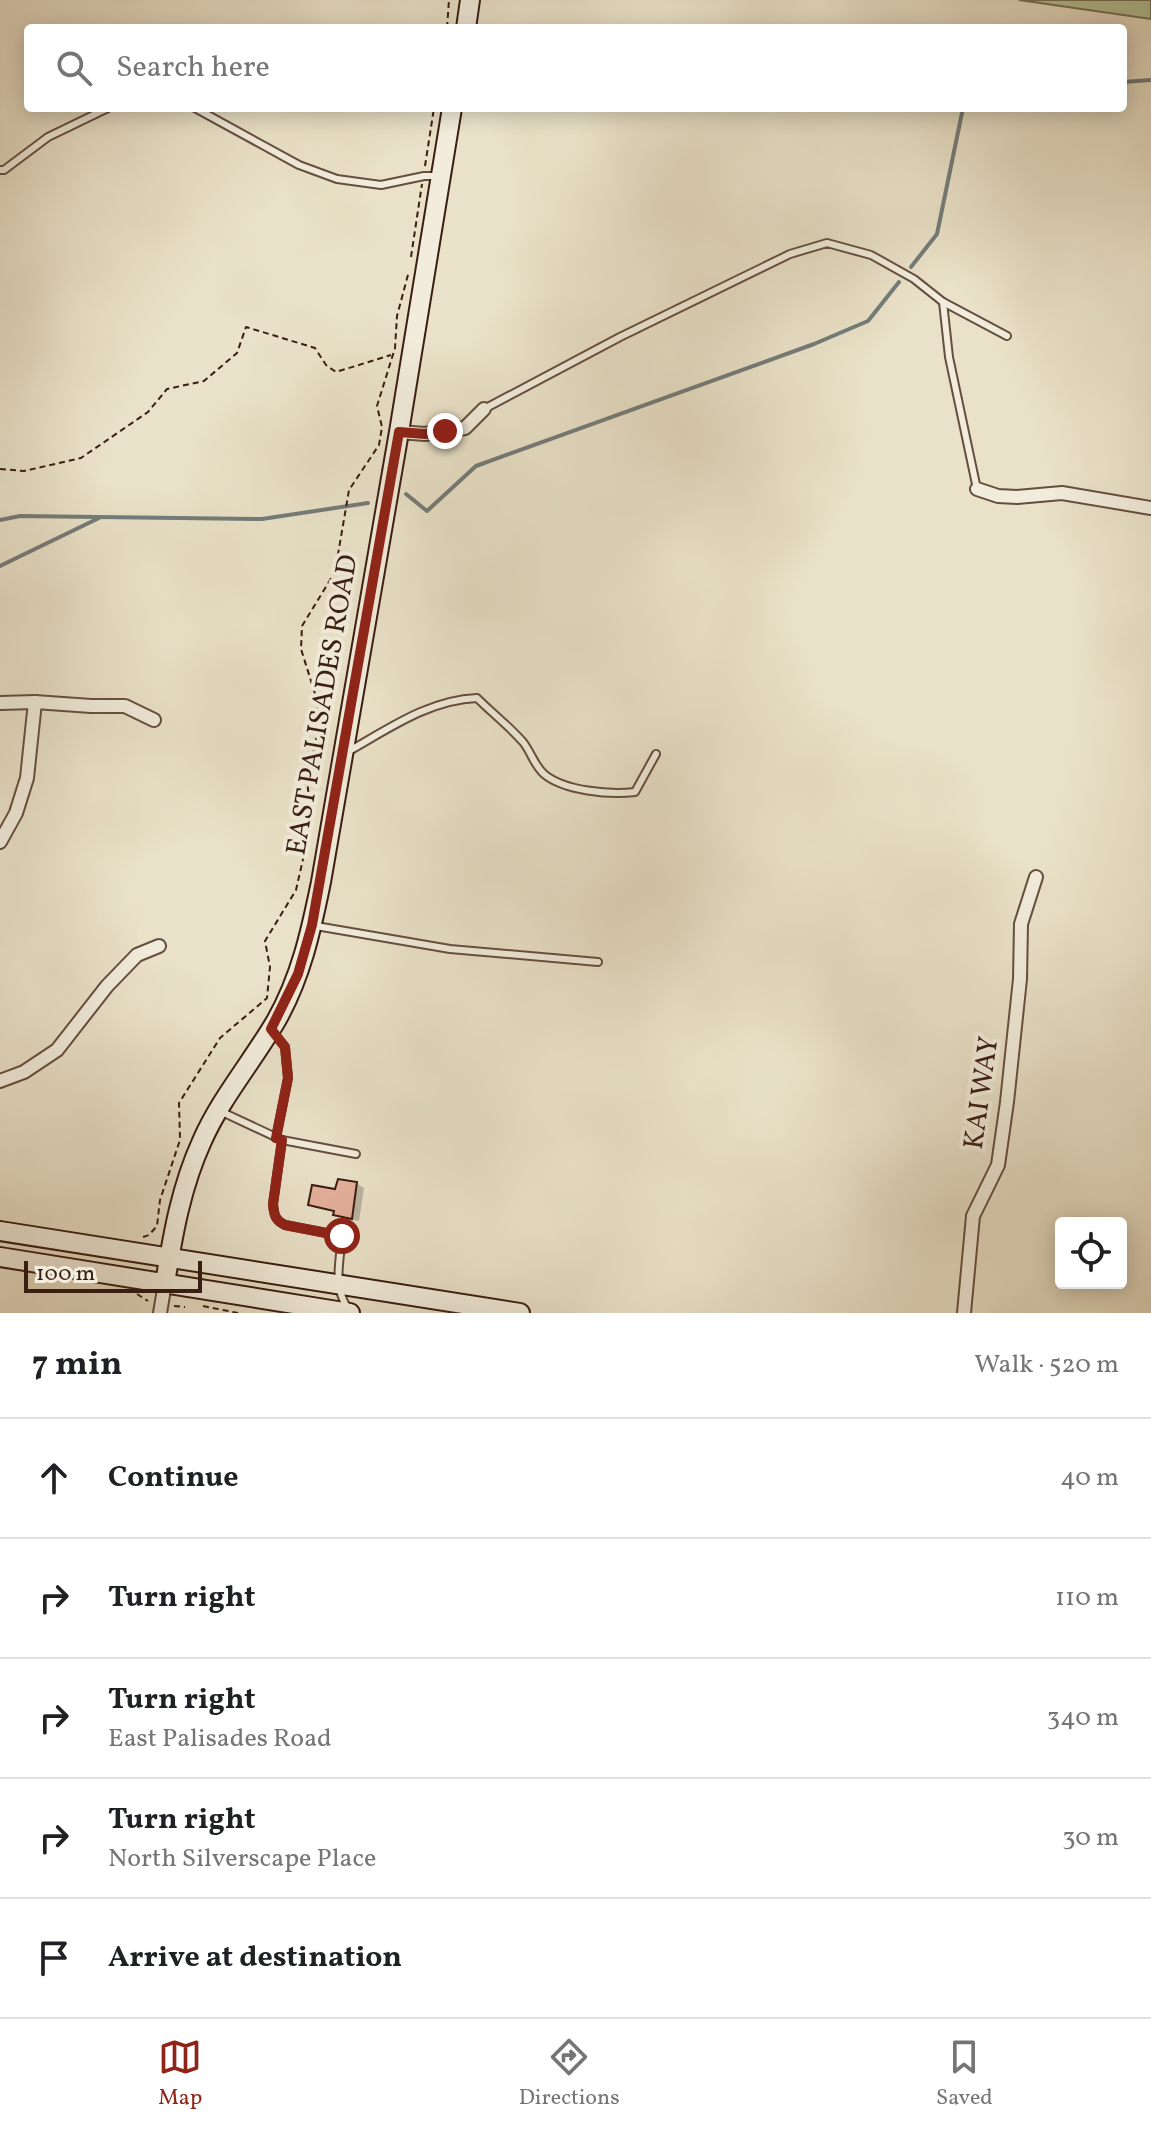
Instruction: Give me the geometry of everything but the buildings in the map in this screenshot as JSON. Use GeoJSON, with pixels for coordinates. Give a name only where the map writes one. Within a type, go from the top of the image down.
{"type":"FeatureCollection","features":[{"type":"Feature","properties":{"kind":"street"},"geometry":{"type":"LineString","coordinates":[[467,24],[470,0]]}},
{"type":"Feature","properties":{"kind":"street","name":"EAST PALISADES ROAD"},"geometry":{"type":"LineString","coordinates":[[165,1283],[183,1191],[199,1148],[218,1110],[271,1029],[298,974],[312,925],[399,432],[432,176],[451,112]]}},
{"type":"Feature","properties":{"kind":"street"},"geometry":{"type":"LineString","coordinates":[[399,432],[425,434],[465,428],[484,409]]}},
{"type":"Feature","properties":{"kind":"street"},"geometry":{"type":"LineString","coordinates":[[977,489],[1008,497],[1062,493],[1151,508]]}},
{"type":"Feature","properties":{"kind":"street"},"geometry":{"type":"LineString","coordinates":[[0,842],[16,813],[27,778],[35,702]]}},
{"type":"Feature","properties":{"kind":"street"},"geometry":{"type":"LineString","coordinates":[[0,703],[125,706],[154,720]]}},
{"type":"Feature","properties":{"kind":"street","name":"KAI WAY"},"geometry":{"type":"LineString","coordinates":[[964,1313],[973,1216],[998,1165],[1020,979],[1021,924],[1036,877]]}},
{"type":"Feature","properties":{"kind":"street"},"geometry":{"type":"LineString","coordinates":[[0,1081],[24,1072],[57,1050],[107,986],[137,955],[159,946]]}},
{"type":"Feature","properties":{"kind":"street"},"geometry":{"type":"LineString","coordinates":[[0,1231],[520,1313]]}},
{"type":"Feature","properties":{"kind":"street"},"geometry":{"type":"LineString","coordinates":[[0,1257],[351,1313]]}},
{"type":"Feature","properties":{"kind":"street"},"geometry":{"type":"LineString","coordinates":[[160,1313],[165,1283]]}},
{"type":"Feature","properties":{"kind":"lane"},"geometry":{"type":"LineString","coordinates":[[0,170],[48,137],[100,112]]}},
{"type":"Feature","properties":{"kind":"lane"},"geometry":{"type":"LineString","coordinates":[[202,112],[299,165],[337,179],[381,185],[432,176]]}},
{"type":"Feature","properties":{"kind":"lane"},"geometry":{"type":"LineString","coordinates":[[484,409],[634,330],[790,254],[827,243],[871,255],[914,279],[943,302],[1007,336]]}},
{"type":"Feature","properties":{"kind":"lane"},"geometry":{"type":"LineString","coordinates":[[943,302],[949,357],[977,489]]}},
{"type":"Feature","properties":{"kind":"lane"},"geometry":{"type":"LineString","coordinates":[[343,754],[420,710],[477,698],[525,745],[536,766],[546,776],[559,782],[612,794],[635,792],[656,754]]}},
{"type":"Feature","properties":{"kind":"lane"},"geometry":{"type":"LineString","coordinates":[[312,925],[450,949],[598,962]]}},
{"type":"Feature","properties":{"kind":"lane"},"geometry":{"type":"LineString","coordinates":[[271,1029],[285,1047],[288,1078],[279,1139],[274,1215],[277,1221],[285,1225],[342,1236],[338,1284],[340,1298],[351,1313]]}},
{"type":"Feature","properties":{"kind":"lane"},"geometry":{"type":"LineString","coordinates":[[218,1110],[279,1139],[356,1154]]}},
{"type":"Feature","properties":{"kind":"path"},"geometry":{"type":"LineString","coordinates":[[447,24],[449,0]]}},
{"type":"Feature","properties":{"kind":"path"},"geometry":{"type":"LineString","coordinates":[[139,1253],[143,1237],[157,1226],[160,1200],[180,1140],[179,1103],[220,1038],[267,998],[270,967],[265,941],[296,890],[311,824],[307,777],[316,742],[317,700],[301,649],[302,626],[335,572],[349,490],[379,445],[382,427],[377,406],[392,354],[397,316],[432,176],[434,112]]}},
{"type":"Feature","properties":{"kind":"path"},"geometry":{"type":"LineString","coordinates":[[0,469],[24,471],[81,458],[148,412],[167,389],[204,381],[237,353],[246,327],[315,348],[326,365],[336,372],[392,354]]}},
{"type":"Feature","properties":{"kind":"path"},"geometry":{"type":"LineString","coordinates":[[203,1306],[238,1313]]}},
{"type":"Feature","properties":{"kind":"green space"},"geometry":{"type":"Polygon","coordinates":[[[1019,0],[1151,0],[1151,19],[1019,0]]]}},
{"type":"Feature","properties":{"kind":"waterway"},"geometry":{"type":"LineString","coordinates":[[1127,82],[1151,80]]}},
{"type":"Feature","properties":{"kind":"waterway"},"geometry":{"type":"LineString","coordinates":[[911,267],[937,234],[962,112]]}},
{"type":"Feature","properties":{"kind":"waterway"},"geometry":{"type":"LineString","coordinates":[[406,494],[427,511],[476,466],[814,344],[868,321],[899,282]]}},
{"type":"Feature","properties":{"kind":"waterway"},"geometry":{"type":"LineString","coordinates":[[0,520],[20,516],[262,519],[368,503]]}},
{"type":"Feature","properties":{"kind":"waterway"},"geometry":{"type":"LineString","coordinates":[[0,566],[99,518]]}},
{"type":"Feature","properties":{"kind":"route"},"geometry":{"type":"LineString","coordinates":[[342,1236],[285,1225],[277,1221],[274,1215],[282,1140],[276,1138],[288,1078],[285,1047],[271,1029],[292,990],[312,925],[399,432],[425,434],[445,431]]}}]}
